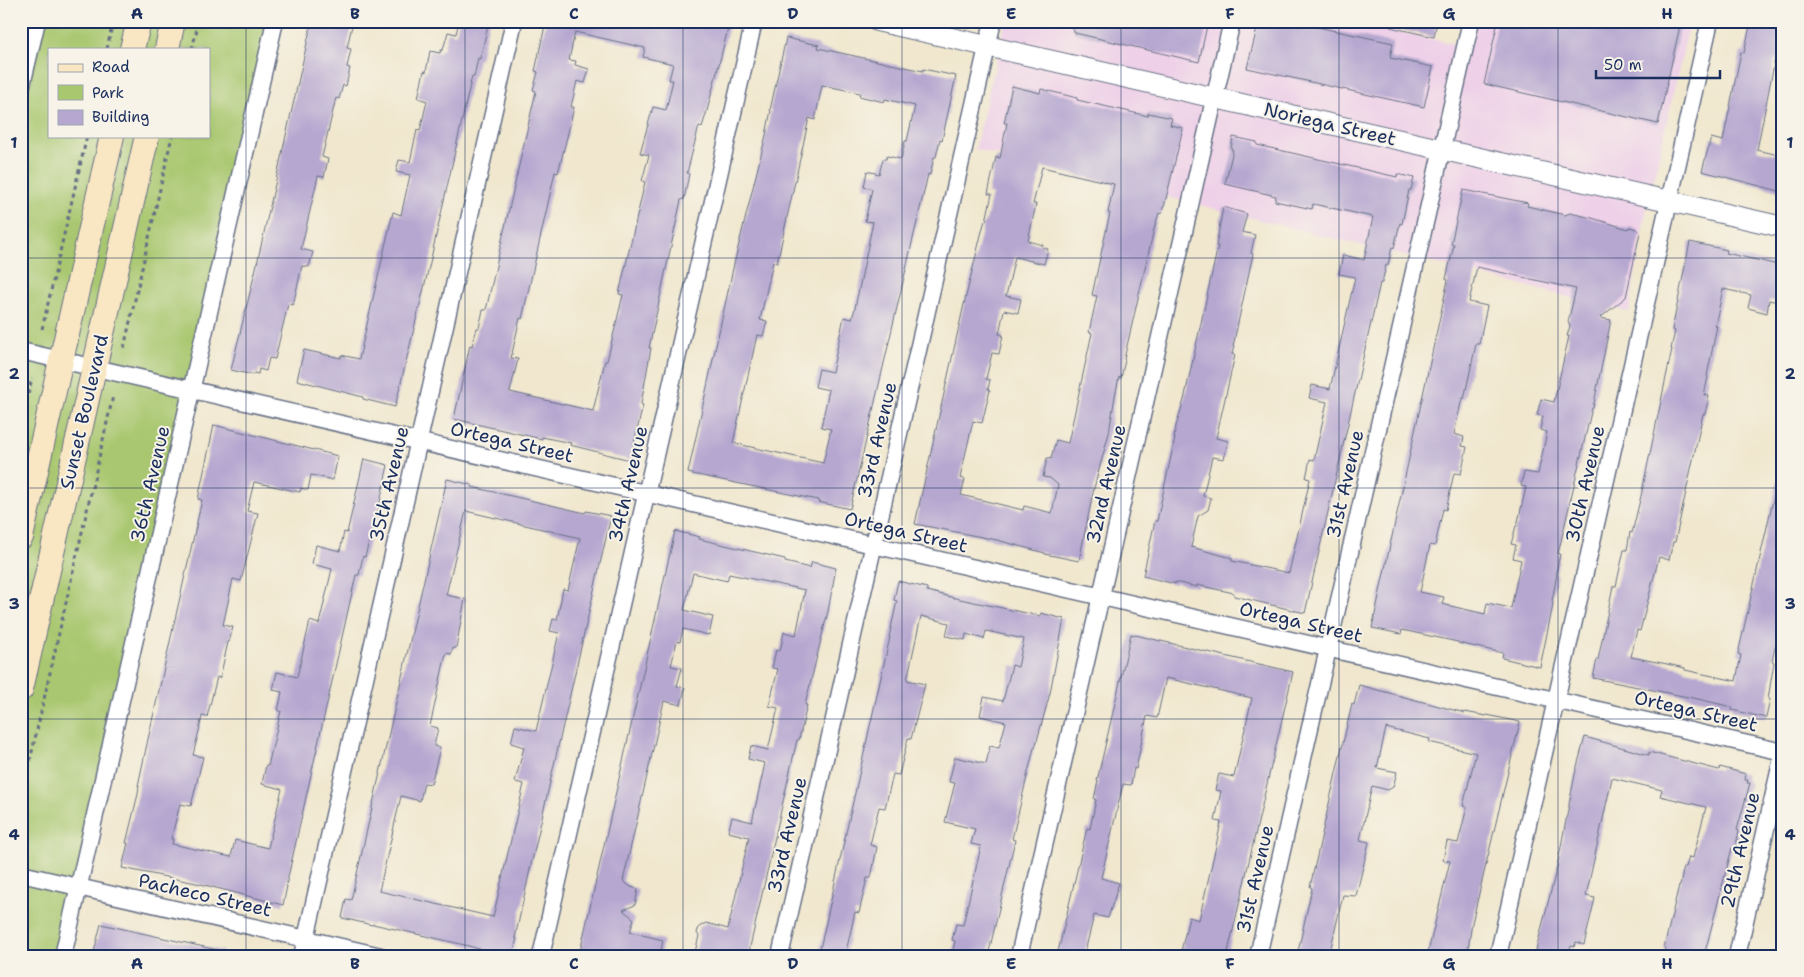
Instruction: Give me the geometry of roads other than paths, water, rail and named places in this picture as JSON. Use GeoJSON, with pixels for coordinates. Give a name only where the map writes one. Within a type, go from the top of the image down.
{"type":"FeatureCollection","features":[{"type":"Feature","properties":{"kind":"main road"},"geometry":{"type":"LineString","coordinates":[[132,48],[139,21]]}},
{"type":"Feature","properties":{"kind":"main road"},"geometry":{"type":"LineString","coordinates":[[167,48],[173,21]]}},
{"type":"Feature","properties":{"kind":"main road","name":"Sunset Boulevard"},"geometry":{"type":"LineString","coordinates":[[21,537],[112,138]]}},
{"type":"Feature","properties":{"kind":"main road","name":"Sunset Boulevard"},"geometry":{"type":"LineString","coordinates":[[21,688],[147,138]]}},
{"type":"Feature","properties":{"kind":"street"},"geometry":{"type":"LineString","coordinates":[[21,89],[37,21]]}},
{"type":"Feature","properties":{"kind":"street","name":"36th Avenue"},"geometry":{"type":"LineString","coordinates":[[63,956],[275,21]]}},
{"type":"Feature","properties":{"kind":"street","name":"35th Avenue"},"geometry":{"type":"LineString","coordinates":[[302,956],[514,21]]}},
{"type":"Feature","properties":{"kind":"street","name":"34th Avenue"},"geometry":{"type":"LineString","coordinates":[[541,956],[754,21]]}},
{"type":"Feature","properties":{"kind":"street","name":"Noriega Street"},"geometry":{"type":"LineString","coordinates":[[876,21],[1783,227]]}},
{"type":"Feature","properties":{"kind":"street","name":"33rd Avenue"},"geometry":{"type":"LineString","coordinates":[[780,956],[993,21]]}},
{"type":"Feature","properties":{"kind":"street","name":"32nd Avenue"},"geometry":{"type":"LineString","coordinates":[[1019,956],[1232,21]]}},
{"type":"Feature","properties":{"kind":"street","name":"31st Avenue"},"geometry":{"type":"LineString","coordinates":[[1258,956],[1471,21]]}},
{"type":"Feature","properties":{"kind":"street","name":"30th Avenue"},"geometry":{"type":"LineString","coordinates":[[1498,956],[1710,21]]}},
{"type":"Feature","properties":{"kind":"street","name":"Ortega Street"},"geometry":{"type":"LineString","coordinates":[[21,351],[1783,753]]}},
{"type":"Feature","properties":{"kind":"street","name":"29th Avenue"},"geometry":{"type":"LineString","coordinates":[[1737,956],[1783,753]]}},
{"type":"Feature","properties":{"kind":"street","name":"Pacheco Street"},"geometry":{"type":"LineString","coordinates":[[21,874],[381,956]]}}]}
